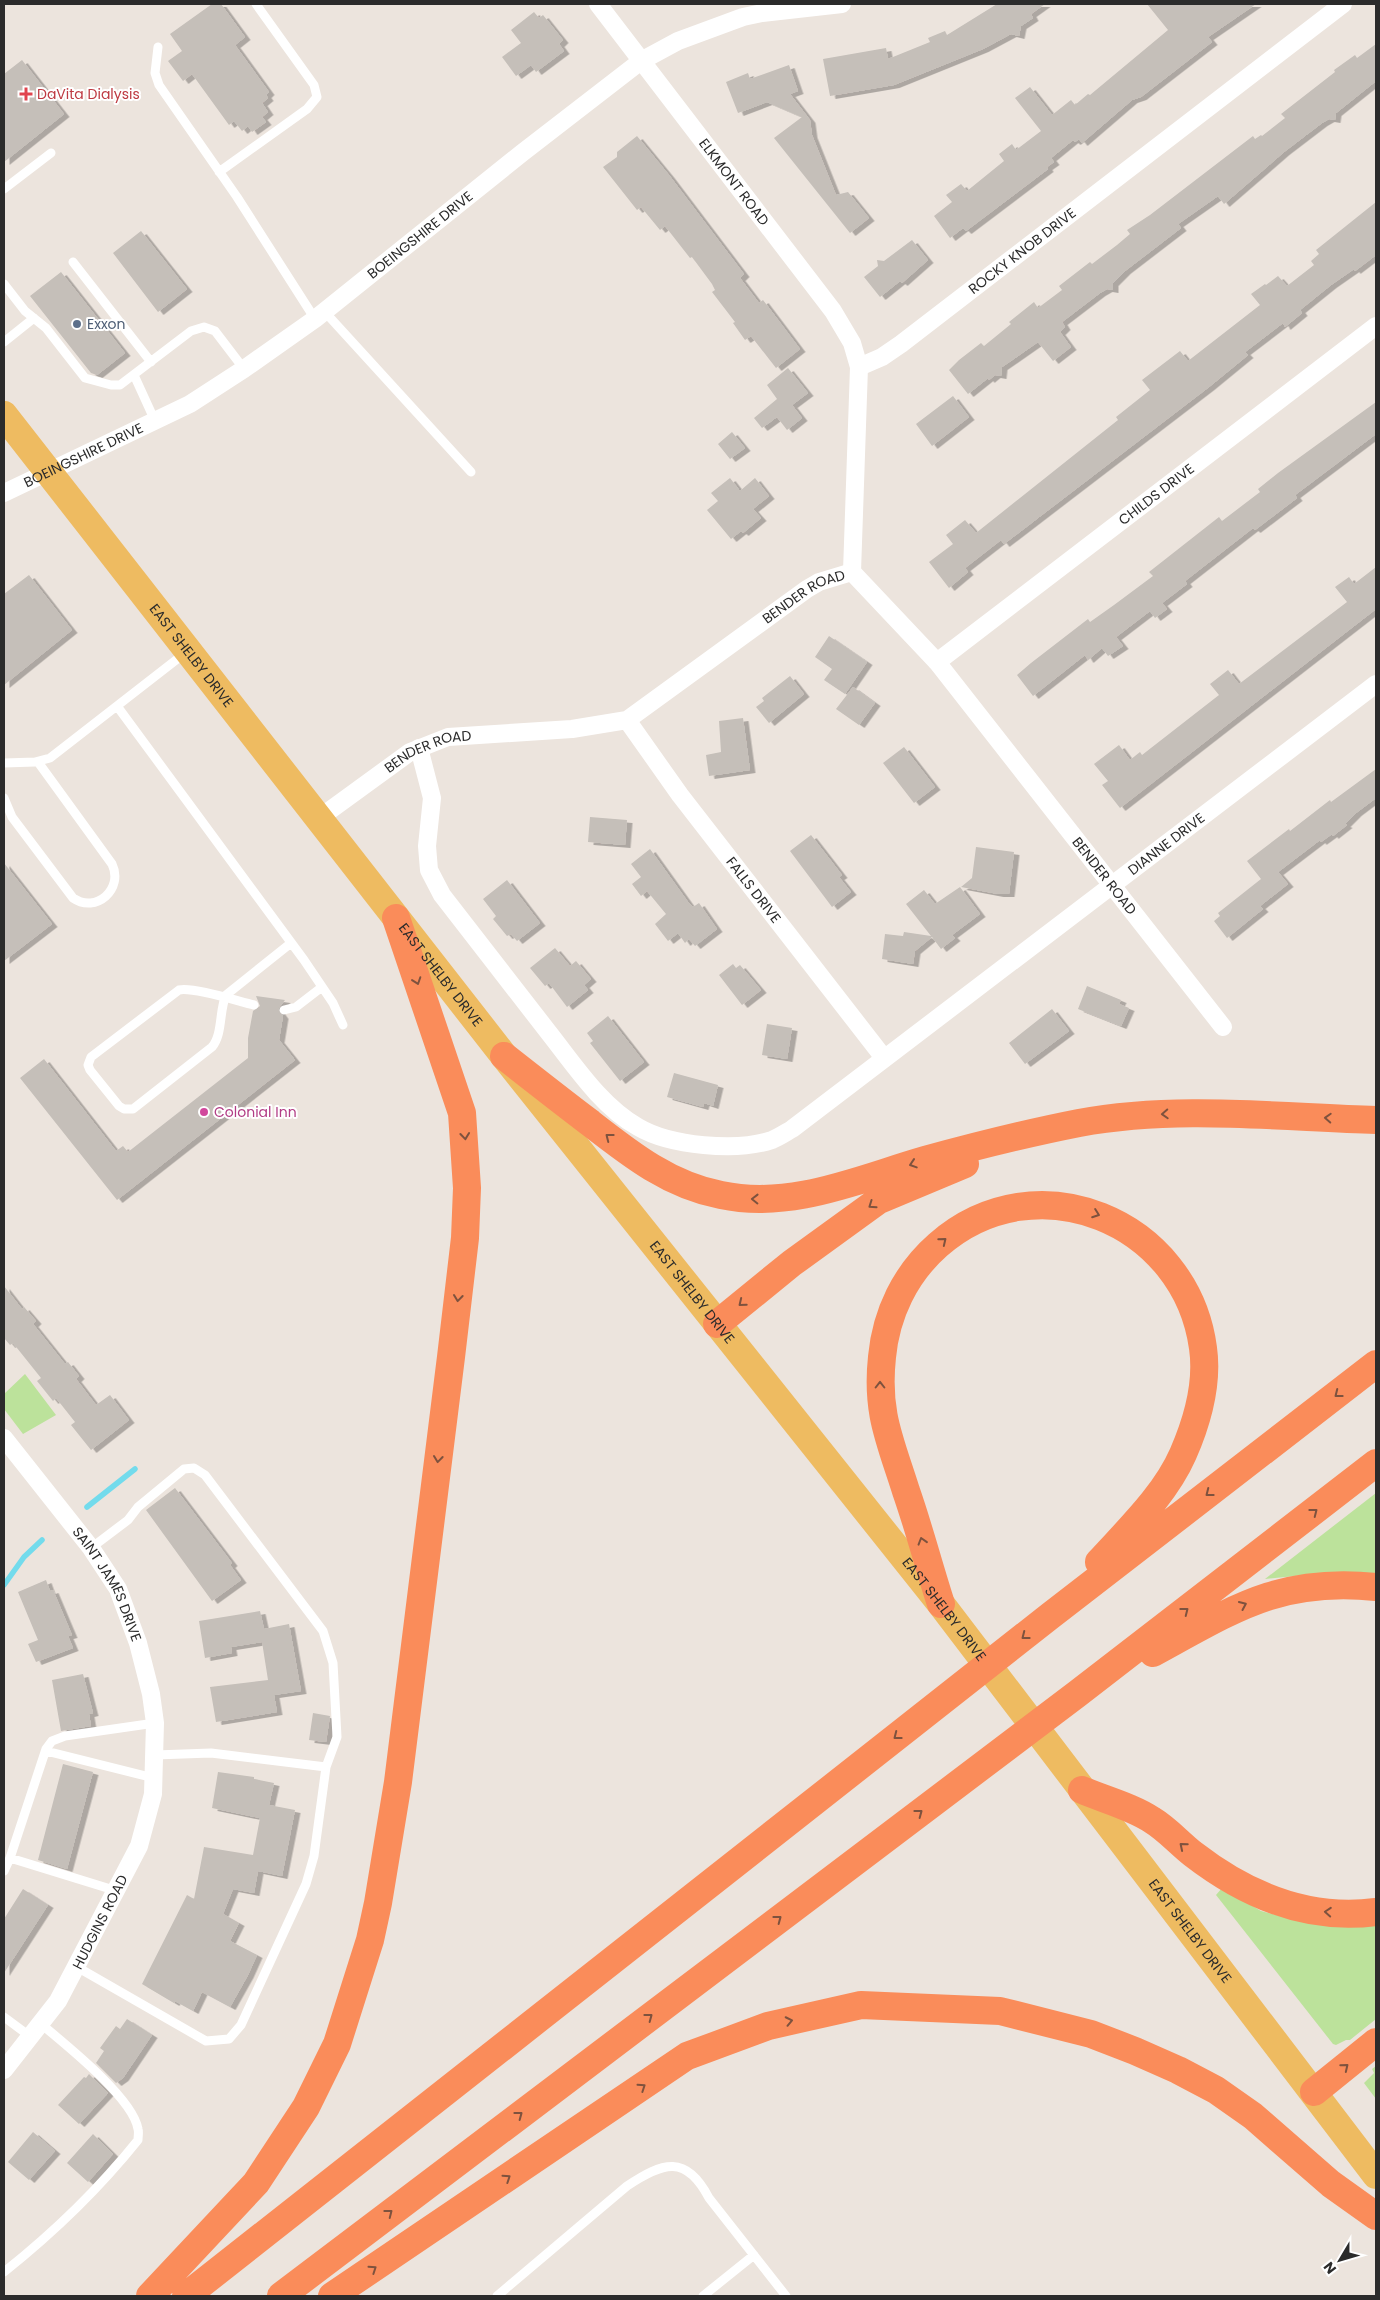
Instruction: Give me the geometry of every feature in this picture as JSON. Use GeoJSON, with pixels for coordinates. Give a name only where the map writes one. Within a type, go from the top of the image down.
{"type":"FeatureCollection","features":[{"type":"Feature","properties":{"kind":"highway"},"geometry":{"type":"LineString","coordinates":[[150,2296],[256,2184],[306,2107],[337,2044],[370,1940],[378,1903],[398,1782],[451,1357],[465,1238],[467,1188],[462,1113],[396,918]]}},
{"type":"Feature","properties":{"kind":"highway"},"geometry":{"type":"LineString","coordinates":[[504,1056],[652,1169],[699,1190],[735,1198],[776,1198],[825,1191],[925,1160],[1045,1130],[1115,1117],[1185,1113],[1376,1120]]}},
{"type":"Feature","properties":{"kind":"highway"},"geometry":{"type":"LineString","coordinates":[[717,1324],[792,1263],[879,1200],[1045,1130]]}},
{"type":"Feature","properties":{"kind":"highway"},"geometry":{"type":"LineString","coordinates":[[941,1604],[906,1489],[887,1439],[882,1415],[882,1357],[889,1318],[901,1290],[920,1263],[953,1233],[982,1217],[1013,1208],[1048,1204],[1092,1212],[1113,1221],[1148,1243],[1165,1262],[1189,1300],[1203,1347],[1204,1370],[1195,1423],[1183,1455],[1166,1485],[1050,1616]]}},
{"type":"Feature","properties":{"kind":"highway"},"geometry":{"type":"LineString","coordinates":[[186,2296],[1050,1616],[1376,1364]]}},
{"type":"Feature","properties":{"kind":"highway"},"geometry":{"type":"LineString","coordinates":[[282,2296],[1077,1694],[1376,1464]]}},
{"type":"Feature","properties":{"kind":"highway"},"geometry":{"type":"LineString","coordinates":[[1077,1694],[1224,1614],[1263,1596],[1321,1585],[1376,1587]]}},
{"type":"Feature","properties":{"kind":"highway"},"geometry":{"type":"LineString","coordinates":[[1082,1790],[1152,1819],[1219,1873],[1259,1895],[1288,1905],[1324,1912],[1376,1912]]}},
{"type":"Feature","properties":{"kind":"highway"},"geometry":{"type":"LineString","coordinates":[[332,2296],[687,2056],[768,2026],[861,2005],[1000,2011],[1091,2034],[1134,2051],[1178,2070],[1216,2090],[1253,2116],[1331,2184],[1376,2216]]}},
{"type":"Feature","properties":{"kind":"highway"},"geometry":{"type":"LineString","coordinates":[[1314,2092],[1376,2042]]}},
{"type":"Feature","properties":{"kind":"main road","name":"EAST SHELBY DRIVE"},"geometry":{"type":"LineString","coordinates":[[4,415],[504,1056],[941,1604],[1376,2174]]}},
{"type":"Feature","properties":{"kind":"street","name":"ELKMONT ROAD"},"geometry":{"type":"LineString","coordinates":[[598,4],[833,311],[852,343],[860,367]]}},
{"type":"Feature","properties":{"kind":"street","name":"BOEINGSHIRE DRIVE"},"geometry":{"type":"LineString","coordinates":[[4,493],[190,404],[244,369],[320,315],[641,61],[678,41],[743,17],[842,4]]}},
{"type":"Feature","properties":{"kind":"street","name":"ROCKY KNOB DRIVE"},"geometry":{"type":"LineString","coordinates":[[860,367],[882,357],[907,340],[1343,4]]}},
{"type":"Feature","properties":{"kind":"street","name":"CHILDS DRIVE"},"geometry":{"type":"LineString","coordinates":[[937,662],[1376,326]]}},
{"type":"Feature","properties":{"kind":"street"},"geometry":{"type":"LineString","coordinates":[[852,572],[860,367]]}},
{"type":"Feature","properties":{"kind":"street","name":"BENDER ROAD"},"geometry":{"type":"LineString","coordinates":[[318,819],[419,748],[448,737],[572,729],[627,720],[807,589],[819,582],[852,572],[937,662],[1223,1027]]}},
{"type":"Feature","properties":{"kind":"street","name":"DIANNE DRIVE"},"geometry":{"type":"LineString","coordinates":[[419,748],[432,798],[427,846],[429,870],[442,895],[574,1065],[602,1098],[638,1127],[657,1135],[712,1146],[747,1145],[772,1140],[792,1129],[1376,684]]}},
{"type":"Feature","properties":{"kind":"street","name":"FALLS DRIVE"},"geometry":{"type":"LineString","coordinates":[[627,720],[686,802],[884,1058]]}},
{"type":"Feature","properties":{"kind":"street","name":"SAINT JAMES DRIVE"},"geometry":{"type":"LineString","coordinates":[[4,1438],[91,1548],[118,1588],[128,1610],[151,1694],[155,1723],[155,1755]]}},
{"type":"Feature","properties":{"kind":"street","name":"HUDGINS ROAD"},"geometry":{"type":"LineString","coordinates":[[4,2070],[58,2001],[139,1846],[150,1807],[155,1755]]}},
{"type":"Feature","properties":{"kind":"lane"},"geometry":{"type":"LineString","coordinates":[[219,172],[306,109],[317,97],[314,85],[256,4]]}},
{"type":"Feature","properties":{"kind":"lane"},"geometry":{"type":"LineString","coordinates":[[158,47],[156,73],[159,85],[320,315],[471,472]]}},
{"type":"Feature","properties":{"kind":"lane"},"geometry":{"type":"LineString","coordinates":[[4,189],[51,153]]}},
{"type":"Feature","properties":{"kind":"lane"},"geometry":{"type":"LineString","coordinates":[[73,262],[151,362]]}},
{"type":"Feature","properties":{"kind":"lane"},"geometry":{"type":"LineString","coordinates":[[4,284],[25,312],[46,328],[86,378],[117,385],[134,375],[191,331],[204,327],[214,331],[244,369]]}},
{"type":"Feature","properties":{"kind":"lane"},"geometry":{"type":"LineString","coordinates":[[4,342],[34,318]]}},
{"type":"Feature","properties":{"kind":"lane"},"geometry":{"type":"LineString","coordinates":[[134,375],[155,421]]}},
{"type":"Feature","properties":{"kind":"lane"},"geometry":{"type":"LineString","coordinates":[[4,763],[38,762],[50,758],[187,651]]}},
{"type":"Feature","properties":{"kind":"lane"},"geometry":{"type":"LineString","coordinates":[[117,706],[291,943],[322,987],[343,1025]]}},
{"type":"Feature","properties":{"kind":"lane"},"geometry":{"type":"LineString","coordinates":[[4,798],[12,818],[73,898],[81,903],[89,904],[109,892],[116,883],[116,872],[112,864],[38,762]]}},
{"type":"Feature","properties":{"kind":"lane"},"geometry":{"type":"LineString","coordinates":[[254,1004],[224,999],[179,990],[91,1058],[88,1065],[119,1106],[124,1110],[133,1109],[215,1043],[224,999],[229,991],[291,943]]}},
{"type":"Feature","properties":{"kind":"lane"},"geometry":{"type":"LineString","coordinates":[[284,1010],[292,1009],[322,987]]}},
{"type":"Feature","properties":{"kind":"lane"},"geometry":{"type":"LineString","coordinates":[[77,1967],[206,2041],[229,2039],[241,2025],[306,1884],[314,1856],[326,1767],[337,1737],[334,1662],[323,1631],[205,1475],[194,1468],[184,1469],[138,1507],[128,1520],[91,1548]]}},
{"type":"Feature","properties":{"kind":"lane"},"geometry":{"type":"LineString","coordinates":[[4,1871],[46,1750],[52,1741],[64,1736],[155,1723]]}},
{"type":"Feature","properties":{"kind":"lane"},"geometry":{"type":"LineString","coordinates":[[46,1750],[154,1778]]}},
{"type":"Feature","properties":{"kind":"lane"},"geometry":{"type":"LineString","coordinates":[[155,1755],[212,1753],[326,1767]]}},
{"type":"Feature","properties":{"kind":"lane"},"geometry":{"type":"LineString","coordinates":[[10,1858],[117,1891]]}},
{"type":"Feature","properties":{"kind":"lane"},"geometry":{"type":"LineString","coordinates":[[4,2017],[36,2030],[110,2085],[127,2107],[138,2128],[138,2140],[76,2210],[42,2242],[4,2272]]}},
{"type":"Feature","properties":{"kind":"lane"},"geometry":{"type":"LineString","coordinates":[[497,2296],[627,2186],[649,2171],[673,2166],[690,2170],[700,2180],[710,2198],[786,2296]]}},
{"type":"Feature","properties":{"kind":"lane"},"geometry":{"type":"LineString","coordinates":[[702,2296],[754,2255]]}},
{"type":"Feature","properties":{"kind":"green space"},"geometry":{"type":"Polygon","coordinates":[[[25,1374],[56,1415],[23,1434],[4,1409],[4,1394],[25,1374]]]}},
{"type":"Feature","properties":{"kind":"green space"},"geometry":{"type":"Polygon","coordinates":[[[1376,1493],[1376,1576],[1326,1573],[1265,1579],[1376,1493]]]}},
{"type":"Feature","properties":{"kind":"green space"},"geometry":{"type":"Polygon","coordinates":[[[1222,1888],[1261,1911],[1280,1916],[1376,1924],[1376,2019],[1350,2040],[1336,2045],[1333,2044],[1216,1895],[1222,1888]]]}},
{"type":"Feature","properties":{"kind":"green space"},"geometry":{"type":"Polygon","coordinates":[[[1376,2066],[1376,2099],[1364,2083],[1374,2073],[1372,2069],[1376,2066]]]}},
{"type":"Feature","properties":{"kind":"building"},"geometry":{"type":"Polygon","coordinates":[[[212,4],[221,4],[245,37],[235,45],[269,92],[266,95],[268,98],[262,103],[268,112],[262,117],[266,122],[252,132],[248,126],[242,131],[234,121],[229,125],[192,74],[183,81],[168,61],[182,51],[170,34],[212,4]]]}},
{"type":"Feature","properties":{"kind":"building"},"geometry":{"type":"Polygon","coordinates":[[[997,4],[1045,4],[1031,14],[1033,18],[1021,26],[1019,36],[1011,34],[983,49],[894,85],[830,96],[823,59],[886,48],[888,59],[930,42],[928,38],[945,31],[947,35],[997,4]]]}},
{"type":"Feature","properties":{"kind":"building"},"geometry":{"type":"Polygon","coordinates":[[[1147,4],[1256,4],[1208,37],[1212,42],[1141,97],[1132,100],[1082,143],[1079,139],[1075,142],[1073,140],[1051,158],[1054,162],[1047,167],[1048,169],[966,231],[963,228],[950,238],[934,216],[952,202],[946,195],[961,184],[967,191],[1004,161],[999,154],[1012,144],[1016,150],[1041,131],[1015,98],[1030,87],[1052,115],[1071,100],[1075,105],[1088,94],[1090,95],[1168,30],[1147,4]]]}},
{"type":"Feature","properties":{"kind":"building"},"geometry":{"type":"Polygon","coordinates":[[[534,12],[539,18],[543,15],[563,40],[559,44],[564,51],[536,72],[531,65],[516,76],[502,57],[521,43],[511,30],[534,12]]]}},
{"type":"Feature","properties":{"kind":"building"},"geometry":{"type":"Polygon","coordinates":[[[1376,44],[1376,81],[1336,113],[1335,120],[1329,119],[1322,123],[1284,152],[1224,204],[1218,196],[1178,224],[1181,228],[1125,271],[1113,283],[1113,290],[1107,289],[1100,293],[1062,322],[1065,327],[1060,332],[1071,347],[1053,361],[1038,342],[1002,367],[1001,376],[995,375],[989,380],[988,378],[968,394],[949,370],[959,360],[981,343],[984,346],[1011,324],[1009,322],[1034,302],[1038,308],[1062,290],[1059,286],[1090,262],[1092,264],[1130,234],[1127,230],[1150,215],[1253,136],[1255,139],[1262,136],[1285,118],[1281,114],[1335,72],[1334,70],[1355,55],[1357,58],[1376,44]]]}},
{"type":"Feature","properties":{"kind":"building","name":"DaVita Dialysis"},"geometry":{"type":"Polygon","coordinates":[[[22,60],[64,114],[4,162],[4,74],[22,60]]]}},
{"type":"Feature","properties":{"kind":"building"},"geometry":{"type":"Polygon","coordinates":[[[789,65],[798,91],[790,94],[810,120],[812,135],[836,195],[848,192],[869,218],[850,233],[774,138],[802,117],[767,102],[738,113],[726,82],[748,73],[750,79],[789,65]]]}},
{"type":"Feature","properties":{"kind":"building"},"geometry":{"type":"Polygon","coordinates":[[[637,136],[744,274],[740,278],[759,303],[763,300],[800,349],[776,368],[751,336],[745,340],[733,323],[735,322],[712,292],[715,290],[712,284],[692,257],[690,258],[665,226],[660,230],[641,207],[637,210],[603,167],[617,157],[617,152],[637,136]]]}},
{"type":"Feature","properties":{"kind":"building"},"geometry":{"type":"Polygon","coordinates":[[[1376,202],[1376,255],[1355,271],[1354,269],[1331,285],[1300,310],[1302,313],[1285,327],[1283,323],[1245,352],[1248,355],[1209,387],[1004,544],[1001,540],[965,568],[968,572],[949,588],[929,562],[953,544],[946,535],[965,520],[976,533],[1118,420],[1116,417],[1150,390],[1142,380],[1180,351],[1188,361],[1260,305],[1251,294],[1265,284],[1278,276],[1287,286],[1314,265],[1311,261],[1319,254],[1316,250],[1376,202]]]}},
{"type":"Feature","properties":{"kind":"building"},"geometry":{"type":"Polygon","coordinates":[[[141,231],[187,289],[158,312],[113,253],[141,231]]]}},
{"type":"Feature","properties":{"kind":"building"},"geometry":{"type":"Polygon","coordinates":[[[912,240],[928,260],[902,283],[900,281],[880,297],[864,277],[878,266],[877,260],[884,261],[912,240]]]}},
{"type":"Feature","properties":{"kind":"building","name":"Exxon"},"geometry":{"type":"Polygon","coordinates":[[[61,272],[125,353],[97,375],[91,373],[30,296],[61,272]]]}},
{"type":"Feature","properties":{"kind":"building"},"geometry":{"type":"Polygon","coordinates":[[[788,368],[808,393],[792,405],[802,418],[787,430],[777,417],[762,428],[754,418],[777,399],[767,385],[788,368]]]}},
{"type":"Feature","properties":{"kind":"building"},"geometry":{"type":"Polygon","coordinates":[[[953,396],[969,417],[932,446],[916,424],[953,396]]]}},
{"type":"Feature","properties":{"kind":"building"},"geometry":{"type":"Polygon","coordinates":[[[1376,402],[1376,434],[1295,495],[1297,498],[1255,530],[1253,528],[1185,581],[1187,584],[1162,603],[1167,609],[1155,618],[1150,611],[1116,637],[1123,646],[1108,656],[1102,648],[1088,660],[1085,655],[1033,696],[1017,675],[1031,663],[1088,619],[1090,622],[1153,576],[1149,572],[1219,517],[1222,521],[1260,492],[1258,489],[1278,473],[1376,402]]]}},
{"type":"Feature","properties":{"kind":"building"},"geometry":{"type":"Polygon","coordinates":[[[732,432],[745,448],[730,459],[718,444],[732,432]]]}},
{"type":"Feature","properties":{"kind":"building"},"geometry":{"type":"Polygon","coordinates":[[[730,478],[740,491],[755,478],[769,496],[753,509],[761,518],[743,533],[741,531],[731,539],[707,510],[718,501],[711,493],[730,478]]]}},
{"type":"Feature","properties":{"kind":"building"},"geometry":{"type":"Polygon","coordinates":[[[1376,567],[1376,609],[1120,808],[1102,785],[1108,781],[1094,764],[1119,745],[1130,760],[1140,752],[1142,755],[1219,695],[1210,684],[1228,670],[1239,684],[1347,602],[1335,587],[1349,577],[1354,584],[1376,567]]]}},
{"type":"Feature","properties":{"kind":"building"},"geometry":{"type":"Polygon","coordinates":[[[29,575],[72,630],[4,685],[4,594],[29,575]]]}},
{"type":"Feature","properties":{"kind":"building"},"geometry":{"type":"Polygon","coordinates":[[[829,636],[867,662],[845,694],[824,680],[832,669],[815,657],[829,636]]]}},
{"type":"Feature","properties":{"kind":"building"},"geometry":{"type":"Polygon","coordinates":[[[790,676],[804,694],[769,723],[756,707],[764,701],[762,698],[790,676]]]}},
{"type":"Feature","properties":{"kind":"building"},"geometry":{"type":"Polygon","coordinates":[[[853,687],[875,703],[859,725],[836,709],[853,687]]]}},
{"type":"Feature","properties":{"kind":"building"},"geometry":{"type":"Polygon","coordinates":[[[743,718],[750,770],[709,776],[706,755],[721,752],[719,721],[743,718]]]}},
{"type":"Feature","properties":{"kind":"building"},"geometry":{"type":"Polygon","coordinates":[[[904,747],[935,787],[914,803],[883,763],[904,747]]]}},
{"type":"Feature","properties":{"kind":"building"},"geometry":{"type":"Polygon","coordinates":[[[1376,769],[1376,798],[1356,813],[1345,824],[1347,825],[1333,836],[1332,834],[1321,842],[1320,840],[1278,872],[1288,884],[1260,906],[1263,909],[1227,938],[1214,921],[1220,916],[1218,913],[1261,879],[1247,861],[1289,829],[1290,831],[1330,800],[1331,802],[1376,769]]]}},
{"type":"Feature","properties":{"kind":"building"},"geometry":{"type":"Polygon","coordinates":[[[590,817],[627,820],[625,845],[588,842],[590,817]]]}},
{"type":"Feature","properties":{"kind":"building"},"geometry":{"type":"Polygon","coordinates":[[[811,835],[842,875],[839,877],[851,892],[832,907],[790,851],[811,835]]]}},
{"type":"Feature","properties":{"kind":"building"},"geometry":{"type":"Polygon","coordinates":[[[976,847],[1014,852],[1009,894],[998,894],[961,887],[972,878],[976,847]]]}},
{"type":"Feature","properties":{"kind":"building"},"geometry":{"type":"Polygon","coordinates":[[[650,849],[688,902],[693,907],[699,903],[717,929],[695,946],[689,939],[685,943],[678,933],[668,941],[655,924],[666,914],[647,891],[641,896],[632,884],[641,877],[631,864],[650,849]]]}},
{"type":"Feature","properties":{"kind":"building"},"geometry":{"type":"Polygon","coordinates":[[[4,863],[52,924],[4,961],[4,863]]]}},
{"type":"Feature","properties":{"kind":"building"},"geometry":{"type":"Polygon","coordinates":[[[507,880],[540,923],[517,941],[511,934],[507,936],[493,919],[496,916],[483,899],[507,880]]]}},
{"type":"Feature","properties":{"kind":"building"},"geometry":{"type":"Polygon","coordinates":[[[960,887],[980,914],[952,935],[955,938],[941,949],[932,937],[915,951],[913,964],[882,959],[885,934],[903,936],[904,932],[931,936],[906,904],[924,890],[935,904],[960,887]]]}},
{"type":"Feature","properties":{"kind":"building"},"geometry":{"type":"Polygon","coordinates":[[[555,948],[570,966],[576,961],[591,979],[584,985],[588,990],[567,1007],[549,983],[545,986],[530,968],[555,948]]]}},
{"type":"Feature","properties":{"kind":"building"},"geometry":{"type":"Polygon","coordinates":[[[733,964],[736,968],[740,965],[761,990],[742,1005],[719,975],[733,964]]]}},
{"type":"Feature","properties":{"kind":"building"},"geometry":{"type":"Polygon","coordinates":[[[1087,986],[1121,1000],[1119,1004],[1129,1008],[1121,1026],[1078,1009],[1087,986]]]}},
{"type":"Feature","properties":{"kind":"building","name":"Colonial Inn"},"geometry":{"type":"Polygon","coordinates":[[[256,996],[285,1000],[278,1009],[283,1016],[279,1040],[295,1060],[117,1200],[20,1078],[44,1059],[116,1151],[123,1146],[128,1152],[248,1058],[248,1038],[253,1011],[260,1006],[256,996]]]}},
{"type":"Feature","properties":{"kind":"building"},"geometry":{"type":"Polygon","coordinates":[[[1052,1009],[1069,1031],[1025,1064],[1009,1043],[1052,1009]]]}},
{"type":"Feature","properties":{"kind":"building"},"geometry":{"type":"Polygon","coordinates":[[[608,1016],[644,1062],[620,1081],[590,1043],[593,1041],[587,1033],[608,1016]]]}},
{"type":"Feature","properties":{"kind":"building"},"geometry":{"type":"Polygon","coordinates":[[[767,1024],[792,1028],[787,1059],[762,1055],[767,1024]]]}},
{"type":"Feature","properties":{"kind":"building"},"geometry":{"type":"Polygon","coordinates":[[[674,1073],[718,1085],[713,1106],[704,1103],[703,1107],[667,1097],[674,1073]]]}},
{"type":"Feature","properties":{"kind":"building"},"geometry":{"type":"Polygon","coordinates":[[[4,1286],[22,1309],[24,1307],[36,1321],[33,1324],[65,1364],[68,1362],[79,1376],[76,1379],[96,1405],[110,1395],[129,1420],[91,1450],[71,1425],[75,1422],[56,1398],[53,1401],[37,1381],[41,1378],[13,1343],[10,1345],[4,1338],[4,1286]]]}},
{"type":"Feature","properties":{"kind":"building"},"geometry":{"type":"Polygon","coordinates":[[[175,1488],[232,1563],[230,1565],[241,1580],[212,1601],[146,1510],[175,1488]]]}},
{"type":"Feature","properties":{"kind":"building"},"geometry":{"type":"Polygon","coordinates":[[[46,1580],[50,1591],[53,1590],[72,1635],[68,1636],[73,1648],[36,1662],[28,1644],[38,1640],[18,1592],[46,1580]]]}},
{"type":"Feature","properties":{"kind":"building"},"geometry":{"type":"Polygon","coordinates":[[[260,1611],[264,1629],[289,1624],[301,1691],[274,1695],[277,1712],[216,1722],[210,1687],[268,1680],[262,1642],[231,1647],[232,1653],[205,1658],[199,1621],[260,1611]]]}},
{"type":"Feature","properties":{"kind":"building"},"geometry":{"type":"Polygon","coordinates":[[[83,1674],[93,1713],[89,1714],[91,1726],[61,1731],[52,1680],[83,1674]]]}},
{"type":"Feature","properties":{"kind":"building"},"geometry":{"type":"Polygon","coordinates":[[[313,1713],[330,1716],[326,1742],[309,1740],[313,1713]]]}},
{"type":"Feature","properties":{"kind":"building"},"geometry":{"type":"Polygon","coordinates":[[[63,1764],[93,1772],[67,1869],[38,1860],[63,1764]]]}},
{"type":"Feature","properties":{"kind":"building"},"geometry":{"type":"Polygon","coordinates":[[[218,1772],[254,1777],[254,1779],[274,1783],[269,1805],[295,1810],[282,1876],[258,1871],[254,1893],[233,1889],[223,1914],[239,1923],[230,1941],[257,1955],[248,1975],[230,2007],[202,1992],[193,2011],[175,2001],[174,2003],[142,1984],[187,1895],[194,1899],[204,1847],[253,1855],[260,1818],[212,1808],[218,1772]]]}},
{"type":"Feature","properties":{"kind":"building"},"geometry":{"type":"Polygon","coordinates":[[[23,1889],[48,1905],[4,1973],[4,1919],[23,1889]]]}},
{"type":"Feature","properties":{"kind":"building"},"geometry":{"type":"Polygon","coordinates":[[[127,2019],[152,2035],[123,2078],[116,2083],[96,2063],[104,2051],[100,2048],[116,2026],[120,2029],[127,2019]]]}},
{"type":"Feature","properties":{"kind":"building"},"geometry":{"type":"Polygon","coordinates":[[[89,2074],[108,2093],[79,2124],[58,2105],[89,2074]]]}},
{"type":"Feature","properties":{"kind":"building"},"geometry":{"type":"Polygon","coordinates":[[[33,2132],[55,2151],[29,2180],[8,2162],[33,2132]]]}},
{"type":"Feature","properties":{"kind":"building"},"geometry":{"type":"Polygon","coordinates":[[[93,2134],[113,2154],[88,2182],[67,2163],[93,2134]]]}},
{"type":"Feature","properties":{"kind":"waterway"},"geometry":{"type":"LineString","coordinates":[[87,1507],[135,1469]]}},
{"type":"Feature","properties":{"kind":"waterway"},"geometry":{"type":"LineString","coordinates":[[4,1585],[24,1557],[42,1540]]}},
{"type":"Feature","properties":{"kind":"place","name":"DaVita Dialysis"},"geometry":{"type":"Point","coordinates":[26,94]}},
{"type":"Feature","properties":{"kind":"place","name":"Exxon"},"geometry":{"type":"Point","coordinates":[77,324]}},
{"type":"Feature","properties":{"kind":"place","name":"Colonial Inn"},"geometry":{"type":"Point","coordinates":[204,1112]}}]}
